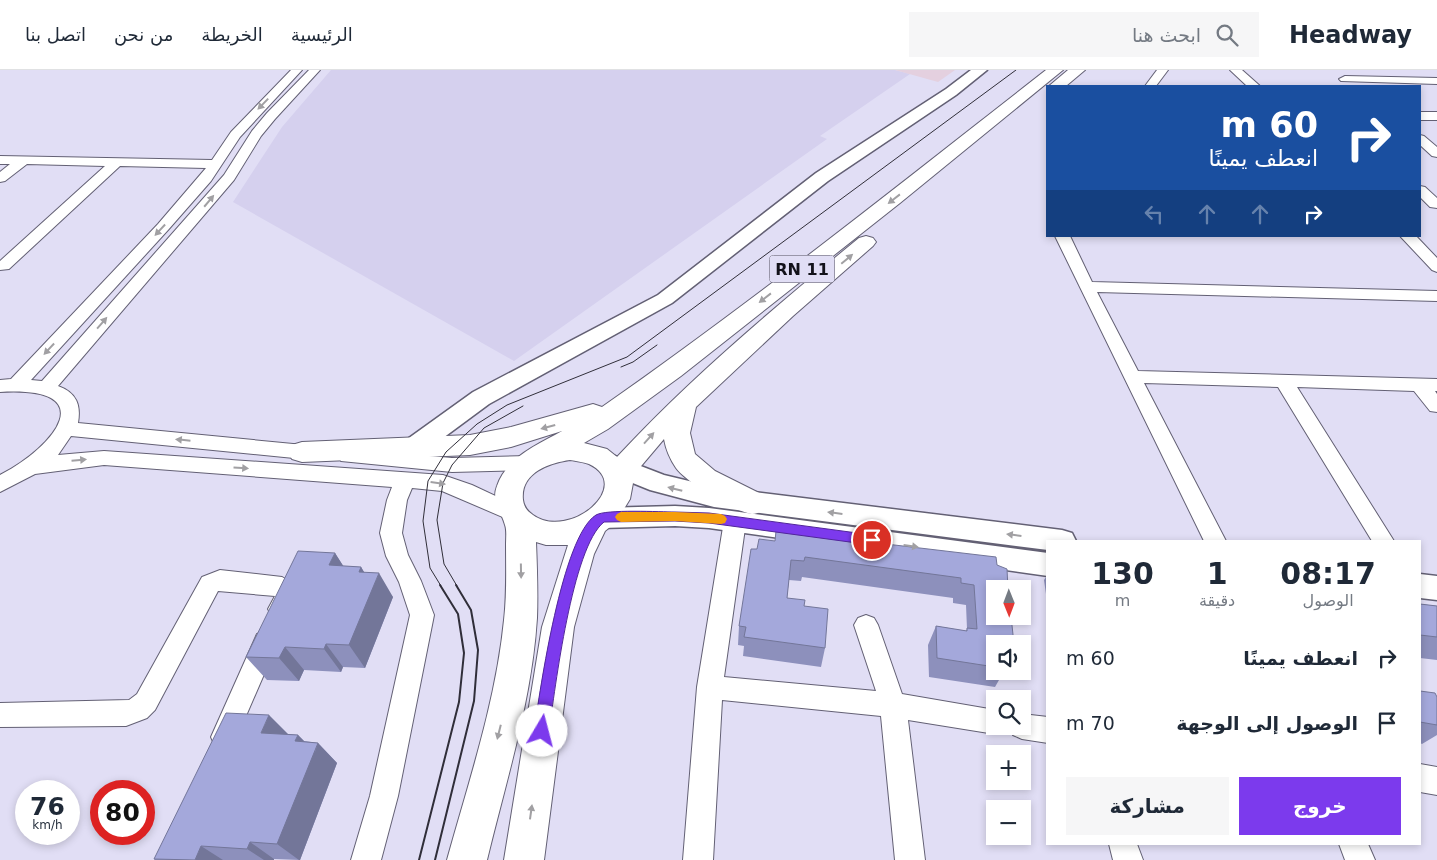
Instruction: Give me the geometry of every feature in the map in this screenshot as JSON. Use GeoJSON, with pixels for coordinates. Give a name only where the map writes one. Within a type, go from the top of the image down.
{"type":"FeatureCollection","features":[{"type":"Feature","properties":{"kind":"highway","name":"RN 11"},"geometry":{"type":"LineString","coordinates":[[535,460],[599,422],[691,355],[893,199],[1055,70]]}},
{"type":"Feature","properties":{"kind":"highway"},"geometry":{"type":"LineString","coordinates":[[1058,85],[1077,70]]}},
{"type":"Feature","properties":{"kind":"highway","name":"RN 11"},"geometry":{"type":"LineString","coordinates":[[615,469],[684,403],[786,311],[909,205],[1046,96]]}},
{"type":"Feature","properties":{"kind":"highway"},"geometry":{"type":"LineString","coordinates":[[302,452],[470,445],[511,437],[579,418],[628,401]]}},
{"type":"Feature","properties":{"kind":"highway"},"geometry":{"type":"LineString","coordinates":[[684,403],[677,427],[679,450],[695,471],[744,512]]}},
{"type":"Feature","properties":{"kind":"highway"},"geometry":{"type":"LineString","coordinates":[[467,860],[508,698],[519,632],[522,583],[516,518],[509,503],[508,492],[512,482],[535,460],[570,450],[584,451],[596,455],[615,469],[619,485],[618,496],[613,506],[597,521],[578,531],[562,534],[532,530],[516,518]]}},
{"type":"Feature","properties":{"kind":"highway"},"geometry":{"type":"LineString","coordinates":[[524,860],[558,627],[579,554],[597,521]]}},
{"type":"Feature","properties":{"kind":"street"},"geometry":{"type":"LineString","coordinates":[[8,385],[163,226],[206,178],[235,135],[297,70]]}},
{"type":"Feature","properties":{"kind":"street"},"geometry":{"type":"LineString","coordinates":[[47,387],[228,177],[256,134],[315,70]]}},
{"type":"Feature","properties":{"kind":"street"},"geometry":{"type":"LineString","coordinates":[[410,448],[481,398],[665,299],[822,177],[951,92],[980,70]]}},
{"type":"Feature","properties":{"kind":"street"},"geometry":{"type":"LineString","coordinates":[[1151,85],[1163,70]]}},
{"type":"Feature","properties":{"kind":"street"},"geometry":{"type":"LineString","coordinates":[[1235,70],[1253,85]]}},
{"type":"Feature","properties":{"kind":"street"},"geometry":{"type":"LineString","coordinates":[[1334,70],[1349,83],[1437,81]]}},
{"type":"Feature","properties":{"kind":"street"},"geometry":{"type":"LineString","coordinates":[[1421,116],[1437,116]]}},
{"type":"Feature","properties":{"kind":"street"},"geometry":{"type":"LineString","coordinates":[[1421,140],[1437,153]]}},
{"type":"Feature","properties":{"kind":"street"},"geometry":{"type":"LineString","coordinates":[[0,160],[215,164]]}},
{"type":"Feature","properties":{"kind":"street"},"geometry":{"type":"LineString","coordinates":[[0,178],[23,161]]}},
{"type":"Feature","properties":{"kind":"street"},"geometry":{"type":"LineString","coordinates":[[4,266],[116,163]]}},
{"type":"Feature","properties":{"kind":"street"},"geometry":{"type":"LineString","coordinates":[[1421,191],[1436,204]]}},
{"type":"Feature","properties":{"kind":"street"},"geometry":{"type":"LineString","coordinates":[[1421,204],[1436,204]]}},
{"type":"Feature","properties":{"kind":"street"},"geometry":{"type":"LineString","coordinates":[[1062,237],[1214,540]]}},
{"type":"Feature","properties":{"kind":"street"},"geometry":{"type":"LineString","coordinates":[[1409,237],[1437,267]]}},
{"type":"Feature","properties":{"kind":"street"},"geometry":{"type":"LineString","coordinates":[[1086,287],[1437,296]]}},
{"type":"Feature","properties":{"kind":"street"},"geometry":{"type":"LineString","coordinates":[[1132,377],[1428,384],[1437,406]]}},
{"type":"Feature","properties":{"kind":"street"},"geometry":{"type":"LineString","coordinates":[[1283,380],[1382,540]]}},
{"type":"Feature","properties":{"kind":"street"},"geometry":{"type":"LineString","coordinates":[[0,484],[30,467],[46,454],[66,429],[70,418],[70,407],[66,398],[58,392],[47,387],[8,385]]}},
{"type":"Feature","properties":{"kind":"street"},"geometry":{"type":"LineString","coordinates":[[66,429],[452,465],[535,460]]}},
{"type":"Feature","properties":{"kind":"street"},"geometry":{"type":"LineString","coordinates":[[30,467],[68,460],[104,458],[443,483],[465,491],[516,518]]}},
{"type":"Feature","properties":{"kind":"street"},"geometry":{"type":"LineString","coordinates":[[615,469],[744,512],[1046,565]]}},
{"type":"Feature","properties":{"kind":"street"},"geometry":{"type":"LineString","coordinates":[[366,860],[384,796],[422,615],[410,581],[397,556],[390,533],[397,500],[405,480]]}},
{"type":"Feature","properties":{"kind":"street"},"geometry":{"type":"LineString","coordinates":[[698,860],[710,687],[744,512]]}},
{"type":"Feature","properties":{"kind":"street"},"geometry":{"type":"LineString","coordinates":[[597,521],[744,512],[1051,540]]}},
{"type":"Feature","properties":{"kind":"street"},"geometry":{"type":"LineString","coordinates":[[0,715],[126,714],[138,710],[146,702],[210,584],[220,580],[282,587],[288,592],[213,762]]}},
{"type":"Feature","properties":{"kind":"street"},"geometry":{"type":"LineString","coordinates":[[1421,587],[1434,605]]}},
{"type":"Feature","properties":{"kind":"street"},"geometry":{"type":"LineString","coordinates":[[866,626],[893,705],[910,860]]}},
{"type":"Feature","properties":{"kind":"street"},"geometry":{"type":"LineString","coordinates":[[710,687],[893,705],[986,720]]}},
{"type":"Feature","properties":{"kind":"street"},"geometry":{"type":"LineString","coordinates":[[1031,727],[1046,730]]}},
{"type":"Feature","properties":{"kind":"street"},"geometry":{"type":"LineString","coordinates":[[1421,778],[1437,781]]}},
{"type":"Feature","properties":{"kind":"street"},"geometry":{"type":"LineString","coordinates":[[1124,845],[1128,860]]}},
{"type":"Feature","properties":{"kind":"street"},"geometry":{"type":"LineString","coordinates":[[1353,845],[1360,860]]}},
{"type":"Feature","properties":{"kind":"shaded area"},"geometry":{"type":"Polygon","coordinates":[[[331,70],[895,70],[910,74],[820,136],[827,139],[514,361],[233,202],[282,127],[331,70]]]}},
{"type":"Feature","properties":{"kind":"shaded area"},"geometry":{"type":"Polygon","coordinates":[[[895,70],[955,70],[938,82],[895,70]]]}},
{"type":"Feature","properties":{"kind":"building"},"geometry":{"type":"Polygon","coordinates":[[[776,531],[996,557],[997,565],[1007,569],[1008,580],[986,580],[986,625],[1012,625],[1013,635],[986,635],[986,666],[937,658],[936,626],[967,631],[967,628],[977,629],[974,585],[961,583],[961,578],[805,557],[804,561],[791,560],[787,598],[805,600],[804,606],[828,609],[825,648],[744,637],[746,627],[739,626],[751,549],[757,549],[759,539],[775,541],[776,531]]]}},
{"type":"Feature","properties":{"kind":"building"},"geometry":{"type":"Polygon","coordinates":[[[298,551],[335,553],[329,565],[361,567],[359,572],[379,573],[349,645],[326,644],[324,649],[285,647],[279,658],[246,657],[298,551]]]}},
{"type":"Feature","properties":{"kind":"building"},"geometry":{"type":"Polygon","coordinates":[[[1421,604],[1437,606],[1437,637],[1421,635],[1421,604]]]}},
{"type":"Feature","properties":{"kind":"building"},"geometry":{"type":"Polygon","coordinates":[[[1421,691],[1435,693],[1437,697],[1437,725],[1421,722],[1421,691]]]}},
{"type":"Feature","properties":{"kind":"building"},"geometry":{"type":"Polygon","coordinates":[[[226,713],[269,715],[261,733],[298,735],[295,741],[318,743],[277,844],[250,842],[247,849],[201,846],[195,860],[154,859],[226,713]]]}},
{"type":"Feature","properties":{"kind":"tram line"},"geometry":{"type":"LineString","coordinates":[[441,586],[430,568],[423,521],[428,481],[446,452],[477,424],[507,405],[627,357],[1016,70]]}},
{"type":"Feature","properties":{"kind":"tram line"},"geometry":{"type":"LineString","coordinates":[[621,367],[633,362],[657,345]]}},
{"type":"Feature","properties":{"kind":"tram line"},"geometry":{"type":"LineString","coordinates":[[457,586],[444,564],[437,520],[443,483],[452,465],[484,428],[523,406]]}},
{"type":"Feature","properties":{"kind":"tram line"},"geometry":{"type":"LineString","coordinates":[[419,860],[459,702],[464,653],[458,614],[440,585]]}},
{"type":"Feature","properties":{"kind":"tram line"},"geometry":{"type":"LineString","coordinates":[[435,860],[474,701],[478,650],[471,610],[456,585]]}},
{"type":"Feature","properties":{"kind":"slow traffic"},"geometry":{"type":"LineString","coordinates":[[621,517],[675,516],[721,519]]}},
{"type":"Feature","properties":{"kind":"route"},"geometry":{"type":"LineString","coordinates":[[542,731],[552,658],[568,590],[579,554],[593,524],[602,518],[675,516],[709,518],[872,540]]}}]}
